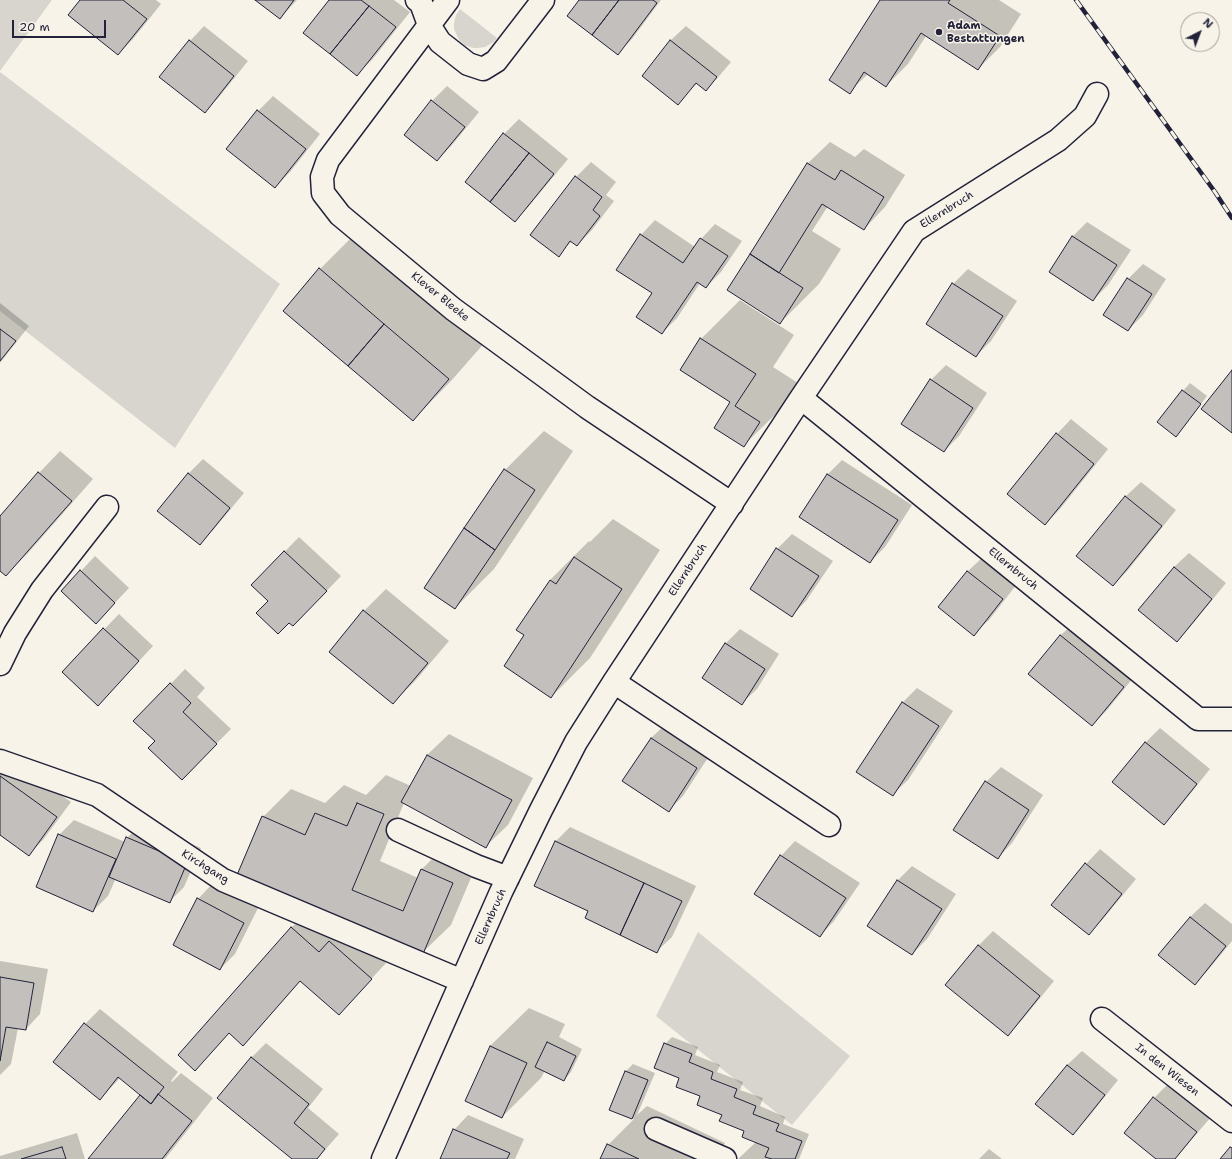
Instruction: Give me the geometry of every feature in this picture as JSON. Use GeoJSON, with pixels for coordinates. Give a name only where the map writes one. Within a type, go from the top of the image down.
{"type":"FeatureCollection","features":[{"type":"Feature","properties":{"kind":"street"},"geometry":{"type":"LineString","coordinates":[[417,0],[421,3],[429,26],[440,42],[468,64],[483,69],[496,61],[543,0]]}},
{"type":"Feature","properties":{"kind":"street","name":"Klever Bleeke"},"geometry":{"type":"LineString","coordinates":[[448,0],[328,160],[322,177],[323,192],[340,215],[453,309],[587,407],[732,504]]}},
{"type":"Feature","properties":{"kind":"street","name":"Ellernbruch"},"geometry":{"type":"LineString","coordinates":[[383,1159],[508,878],[540,810],[576,742],[801,398],[914,231],[1058,140],[1085,116],[1097,94]]}},
{"type":"Feature","properties":{"kind":"street","name":"Ellernbruch"},"geometry":{"type":"LineString","coordinates":[[801,398],[1198,719],[1232,719]]}},
{"type":"Feature","properties":{"kind":"street"},"geometry":{"type":"LineString","coordinates":[[0,664],[15,633],[42,590],[107,507]]}},
{"type":"Feature","properties":{"kind":"street"},"geometry":{"type":"LineString","coordinates":[[614,682],[829,825]]}},
{"type":"Feature","properties":{"kind":"street","name":"Kirchgang"},"geometry":{"type":"LineString","coordinates":[[0,761],[97,795],[223,880],[462,981]]}},
{"type":"Feature","properties":{"kind":"street"},"geometry":{"type":"LineString","coordinates":[[398,830],[476,866],[508,878]]}},
{"type":"Feature","properties":{"kind":"street","name":"In den Wiesen"},"geometry":{"type":"LineString","coordinates":[[1102,1019],[1232,1121]]}},
{"type":"Feature","properties":{"kind":"street"},"geometry":{"type":"LineString","coordinates":[[656,1129],[725,1159]]}},
{"type":"Feature","properties":{"kind":"shaded area"},"geometry":{"type":"Polygon","coordinates":[[[0,0],[52,0],[0,71],[0,0]]]}},
{"type":"Feature","properties":{"kind":"shaded area"},"geometry":{"type":"Polygon","coordinates":[[[460,9],[497,38],[494,42],[485,47],[477,48],[464,45],[459,40],[454,29],[456,15],[460,9]]]}},
{"type":"Feature","properties":{"kind":"shaded area"},"geometry":{"type":"Polygon","coordinates":[[[0,72],[280,284],[175,448],[0,311],[0,72]]]}},
{"type":"Feature","properties":{"kind":"shaded area"},"geometry":{"type":"Polygon","coordinates":[[[698,932],[850,1056],[792,1125],[656,1016],[698,932]]]}},
{"type":"Feature","properties":{"kind":"building"},"geometry":{"type":"Polygon","coordinates":[[[80,0],[123,0],[147,19],[118,55],[68,15],[80,0]]]}},
{"type":"Feature","properties":{"kind":"building"},"geometry":{"type":"Polygon","coordinates":[[[255,0],[294,0],[280,19],[255,0]]]}},
{"type":"Feature","properties":{"kind":"building"},"geometry":{"type":"Polygon","coordinates":[[[329,0],[361,0],[369,6],[330,54],[303,33],[329,0]]]}},
{"type":"Feature","properties":{"kind":"building"},"geometry":{"type":"Polygon","coordinates":[[[579,0],[619,0],[592,35],[567,16],[579,0]]]}},
{"type":"Feature","properties":{"kind":"building"},"geometry":{"type":"Polygon","coordinates":[[[619,0],[653,0],[657,3],[618,55],[592,35],[619,0]]]}},
{"type":"Feature","properties":{"kind":"building"},"geometry":{"type":"Polygon","coordinates":[[[880,0],[950,0],[948,3],[1000,36],[978,70],[921,33],[886,87],[864,72],[850,94],[829,80],[880,0]]]}},
{"type":"Feature","properties":{"kind":"building"},"geometry":{"type":"Polygon","coordinates":[[[369,6],[396,27],[357,76],[330,54],[369,6]]]}},
{"type":"Feature","properties":{"kind":"building"},"geometry":{"type":"Polygon","coordinates":[[[189,40],[234,76],[205,113],[159,77],[189,40]]]}},
{"type":"Feature","properties":{"kind":"building"},"geometry":{"type":"Polygon","coordinates":[[[670,40],[717,77],[706,91],[696,83],[678,105],[642,76],[670,40]]]}},
{"type":"Feature","properties":{"kind":"building"},"geometry":{"type":"Polygon","coordinates":[[[431,100],[465,127],[437,161],[404,135],[431,100]]]}},
{"type":"Feature","properties":{"kind":"building"},"geometry":{"type":"Polygon","coordinates":[[[257,110],[306,149],[275,188],[226,149],[257,110]]]}},
{"type":"Feature","properties":{"kind":"building"},"geometry":{"type":"Polygon","coordinates":[[[503,133],[529,153],[490,202],[465,182],[503,133]]]}},
{"type":"Feature","properties":{"kind":"building"},"geometry":{"type":"Polygon","coordinates":[[[529,153],[554,174],[515,222],[490,202],[529,153]]]}},
{"type":"Feature","properties":{"kind":"building"},"geometry":{"type":"Polygon","coordinates":[[[807,163],[835,180],[841,170],[884,197],[864,230],[822,204],[779,273],[750,254],[807,163]]]}},
{"type":"Feature","properties":{"kind":"building"},"geometry":{"type":"Polygon","coordinates":[[[575,176],[602,197],[593,210],[600,216],[577,246],[570,241],[559,257],[530,235],[575,176]]]}},
{"type":"Feature","properties":{"kind":"building"},"geometry":{"type":"Polygon","coordinates":[[[640,234],[683,263],[700,238],[728,256],[706,288],[697,282],[662,334],[636,317],[652,293],[616,270],[640,234]]]}},
{"type":"Feature","properties":{"kind":"building"},"geometry":{"type":"Polygon","coordinates":[[[1072,236],[1117,265],[1093,301],[1049,272],[1072,236]]]}},
{"type":"Feature","properties":{"kind":"building"},"geometry":{"type":"Polygon","coordinates":[[[750,254],[803,288],[780,324],[727,290],[750,254]]]}},
{"type":"Feature","properties":{"kind":"building"},"geometry":{"type":"Polygon","coordinates":[[[319,268],[384,324],[348,366],[283,311],[319,268]]]}},
{"type":"Feature","properties":{"kind":"building"},"geometry":{"type":"Polygon","coordinates":[[[1127,278],[1152,294],[1128,331],[1103,315],[1127,278]]]}},
{"type":"Feature","properties":{"kind":"building"},"geometry":{"type":"Polygon","coordinates":[[[952,283],[1003,316],[976,357],[926,324],[952,283]]]}},
{"type":"Feature","properties":{"kind":"building"},"geometry":{"type":"Polygon","coordinates":[[[384,324],[449,379],[413,421],[348,366],[384,324]]]}},
{"type":"Feature","properties":{"kind":"building"},"geometry":{"type":"Polygon","coordinates":[[[0,329],[16,341],[0,361],[0,329]]]}},
{"type":"Feature","properties":{"kind":"building"},"geometry":{"type":"Polygon","coordinates":[[[700,338],[756,374],[735,406],[760,422],[744,447],[714,428],[730,402],[680,370],[700,338]]]}},
{"type":"Feature","properties":{"kind":"building"},"geometry":{"type":"Polygon","coordinates":[[[1232,370],[1232,433],[1201,409],[1232,370]]]}},
{"type":"Feature","properties":{"kind":"building"},"geometry":{"type":"Polygon","coordinates":[[[930,379],[973,408],[944,452],[901,424],[930,379]]]}},
{"type":"Feature","properties":{"kind":"building"},"geometry":{"type":"Polygon","coordinates":[[[1182,390],[1201,404],[1176,437],[1157,422],[1182,390]]]}},
{"type":"Feature","properties":{"kind":"building"},"geometry":{"type":"Polygon","coordinates":[[[1056,433],[1094,464],[1045,525],[1007,494],[1056,433]]]}},
{"type":"Feature","properties":{"kind":"building"},"geometry":{"type":"Polygon","coordinates":[[[504,469],[535,490],[495,550],[464,528],[504,469]]]}},
{"type":"Feature","properties":{"kind":"building"},"geometry":{"type":"Polygon","coordinates":[[[38,472],[72,501],[6,576],[0,571],[0,516],[38,472]]]}},
{"type":"Feature","properties":{"kind":"building"},"geometry":{"type":"Polygon","coordinates":[[[188,473],[230,508],[200,545],[157,511],[188,473]]]}},
{"type":"Feature","properties":{"kind":"building"},"geometry":{"type":"Polygon","coordinates":[[[827,474],[898,520],[870,563],[799,517],[827,474]]]}},
{"type":"Feature","properties":{"kind":"building"},"geometry":{"type":"Polygon","coordinates":[[[1125,496],[1162,526],[1113,586],[1076,556],[1125,496]]]}},
{"type":"Feature","properties":{"kind":"building"},"geometry":{"type":"Polygon","coordinates":[[[464,528],[495,550],[455,609],[424,588],[464,528]]]}},
{"type":"Feature","properties":{"kind":"building"},"geometry":{"type":"Polygon","coordinates":[[[776,548],[819,576],[792,617],[750,589],[776,548]]]}},
{"type":"Feature","properties":{"kind":"building"},"geometry":{"type":"Polygon","coordinates":[[[284,551],[327,591],[293,626],[289,623],[278,634],[256,613],[268,601],[251,585],[284,551]]]}},
{"type":"Feature","properties":{"kind":"building"},"geometry":{"type":"Polygon","coordinates":[[[574,557],[622,589],[551,698],[504,666],[524,635],[516,630],[550,580],[556,584],[574,557]]]}},
{"type":"Feature","properties":{"kind":"building"},"geometry":{"type":"Polygon","coordinates":[[[1174,567],[1212,599],[1177,642],[1138,610],[1174,567]]]}},
{"type":"Feature","properties":{"kind":"building"},"geometry":{"type":"Polygon","coordinates":[[[80,570],[115,603],[96,624],[61,591],[80,570]]]}},
{"type":"Feature","properties":{"kind":"building"},"geometry":{"type":"Polygon","coordinates":[[[967,571],[1003,599],[974,636],[938,607],[967,571]]]}},
{"type":"Feature","properties":{"kind":"building"},"geometry":{"type":"Polygon","coordinates":[[[363,610],[428,663],[393,704],[329,652],[363,610]]]}},
{"type":"Feature","properties":{"kind":"building"},"geometry":{"type":"Polygon","coordinates":[[[103,628],[139,661],[98,706],[62,672],[103,628]]]}},
{"type":"Feature","properties":{"kind":"building"},"geometry":{"type":"Polygon","coordinates":[[[1060,635],[1124,687],[1092,726],[1028,674],[1060,635]]]}},
{"type":"Feature","properties":{"kind":"building"},"geometry":{"type":"Polygon","coordinates":[[[725,643],[765,669],[742,705],[702,678],[725,643]]]}},
{"type":"Feature","properties":{"kind":"building"},"geometry":{"type":"Polygon","coordinates":[[[170,683],[191,703],[183,712],[217,744],[182,780],[148,748],[155,741],[133,721],[170,683]]]}},
{"type":"Feature","properties":{"kind":"building"},"geometry":{"type":"Polygon","coordinates":[[[902,702],[939,726],[893,796],[856,772],[902,702]]]}},
{"type":"Feature","properties":{"kind":"building"},"geometry":{"type":"Polygon","coordinates":[[[651,738],[697,768],[669,812],[622,781],[651,738]]]}},
{"type":"Feature","properties":{"kind":"building"},"geometry":{"type":"Polygon","coordinates":[[[1145,742],[1197,784],[1164,825],[1112,782],[1145,742]]]}},
{"type":"Feature","properties":{"kind":"building"},"geometry":{"type":"Polygon","coordinates":[[[427,755],[512,800],[486,848],[401,802],[427,755]]]}},
{"type":"Feature","properties":{"kind":"building"},"geometry":{"type":"Polygon","coordinates":[[[0,776],[57,817],[29,856],[0,835],[0,776]]]}},
{"type":"Feature","properties":{"kind":"building"},"geometry":{"type":"Polygon","coordinates":[[[985,781],[1029,810],[998,859],[953,830],[985,781]]]}},
{"type":"Feature","properties":{"kind":"building"},"geometry":{"type":"Polygon","coordinates":[[[357,803],[384,814],[352,890],[403,911],[421,869],[453,883],[423,954],[237,875],[262,816],[305,835],[315,813],[347,826],[357,803]]]}},
{"type":"Feature","properties":{"kind":"building"},"geometry":{"type":"Polygon","coordinates":[[[58,834],[116,859],[93,912],[36,887],[58,834]]]}},
{"type":"Feature","properties":{"kind":"building"},"geometry":{"type":"Polygon","coordinates":[[[126,837],[187,863],[170,903],[109,877],[126,837]]]}},
{"type":"Feature","properties":{"kind":"building"},"geometry":{"type":"Polygon","coordinates":[[[555,841],[644,883],[620,935],[585,918],[588,911],[534,886],[555,841]]]}},
{"type":"Feature","properties":{"kind":"building"},"geometry":{"type":"Polygon","coordinates":[[[780,855],[846,898],[820,937],[754,894],[780,855]]]}},
{"type":"Feature","properties":{"kind":"building"},"geometry":{"type":"Polygon","coordinates":[[[1085,863],[1122,894],[1089,935],[1051,905],[1085,863]]]}},
{"type":"Feature","properties":{"kind":"building"},"geometry":{"type":"Polygon","coordinates":[[[897,880],[942,909],[912,955],[867,926],[897,880]]]}},
{"type":"Feature","properties":{"kind":"building"},"geometry":{"type":"Polygon","coordinates":[[[644,883],[682,901],[657,953],[620,935],[644,883]]]}},
{"type":"Feature","properties":{"kind":"building"},"geometry":{"type":"Polygon","coordinates":[[[197,898],[244,923],[220,970],[173,945],[197,898]]]}},
{"type":"Feature","properties":{"kind":"building"},"geometry":{"type":"Polygon","coordinates":[[[1190,917],[1226,946],[1195,985],[1158,955],[1190,917]]]}},
{"type":"Feature","properties":{"kind":"building"},"geometry":{"type":"Polygon","coordinates":[[[291,927],[319,952],[329,941],[372,979],[339,1015],[300,981],[243,1046],[229,1033],[195,1071],[178,1055],[291,927]]]}},
{"type":"Feature","properties":{"kind":"building"},"geometry":{"type":"Polygon","coordinates":[[[978,945],[1040,996],[1008,1036],[945,985],[978,945]]]}},
{"type":"Feature","properties":{"kind":"building"},"geometry":{"type":"Polygon","coordinates":[[[0,977],[34,983],[26,1030],[6,1027],[0,1061],[0,977]]]}},
{"type":"Feature","properties":{"kind":"building"},"geometry":{"type":"Polygon","coordinates":[[[84,1023],[164,1087],[151,1104],[118,1077],[100,1100],[53,1062],[84,1023]]]}},
{"type":"Feature","properties":{"kind":"building"},"geometry":{"type":"Polygon","coordinates":[[[547,1042],[576,1056],[564,1081],[535,1067],[547,1042]]]}},
{"type":"Feature","properties":{"kind":"building"},"geometry":{"type":"Polygon","coordinates":[[[664,1043],[692,1054],[689,1062],[713,1072],[711,1079],[737,1089],[734,1097],[756,1106],[753,1114],[779,1124],[776,1131],[802,1141],[795,1159],[772,1159],[765,1157],[769,1148],[742,1137],[744,1131],[719,1121],[722,1115],[697,1105],[700,1096],[676,1087],[679,1078],[654,1068],[664,1043]]]}},
{"type":"Feature","properties":{"kind":"building"},"geometry":{"type":"Polygon","coordinates":[[[490,1046],[527,1063],[502,1118],[465,1101],[490,1046]]]}},
{"type":"Feature","properties":{"kind":"building"},"geometry":{"type":"Polygon","coordinates":[[[251,1057],[309,1104],[294,1123],[325,1149],[317,1159],[292,1159],[217,1098],[251,1057]]]}},
{"type":"Feature","properties":{"kind":"building"},"geometry":{"type":"Polygon","coordinates":[[[1067,1065],[1105,1095],[1073,1135],[1035,1104],[1067,1065]]]}},
{"type":"Feature","properties":{"kind":"building"},"geometry":{"type":"Polygon","coordinates":[[[625,1071],[648,1080],[632,1119],[609,1110],[625,1071]]]}},
{"type":"Feature","properties":{"kind":"building"},"geometry":{"type":"Polygon","coordinates":[[[158,1094],[192,1121],[162,1159],[88,1159],[140,1095],[151,1104],[158,1094]]]}},
{"type":"Feature","properties":{"kind":"building"},"geometry":{"type":"Polygon","coordinates":[[[1153,1097],[1197,1132],[1175,1159],[1156,1159],[1124,1133],[1153,1097]]]}},
{"type":"Feature","properties":{"kind":"building"},"geometry":{"type":"Polygon","coordinates":[[[453,1129],[510,1153],[507,1159],[440,1159],[453,1129]]]}},
{"type":"Feature","properties":{"kind":"building"},"geometry":{"type":"Polygon","coordinates":[[[607,1144],[639,1159],[600,1159],[607,1144]]]}},
{"type":"Feature","properties":{"kind":"building"},"geometry":{"type":"Polygon","coordinates":[[[62,1147],[66,1159],[21,1159],[62,1147]]]}},
{"type":"Feature","properties":{"kind":"building"},"geometry":{"type":"Polygon","coordinates":[[[1230,1147],[1232,1148],[1232,1159],[1220,1159],[1230,1147]]]}},
{"type":"Feature","properties":{"kind":"railway"},"geometry":{"type":"LineString","coordinates":[[1076,0],[1215,192],[1232,218]]}},
{"type":"Feature","properties":{"kind":"place","name":"Adam Bestattungen"},"geometry":{"type":"Point","coordinates":[939,32]}}]}
